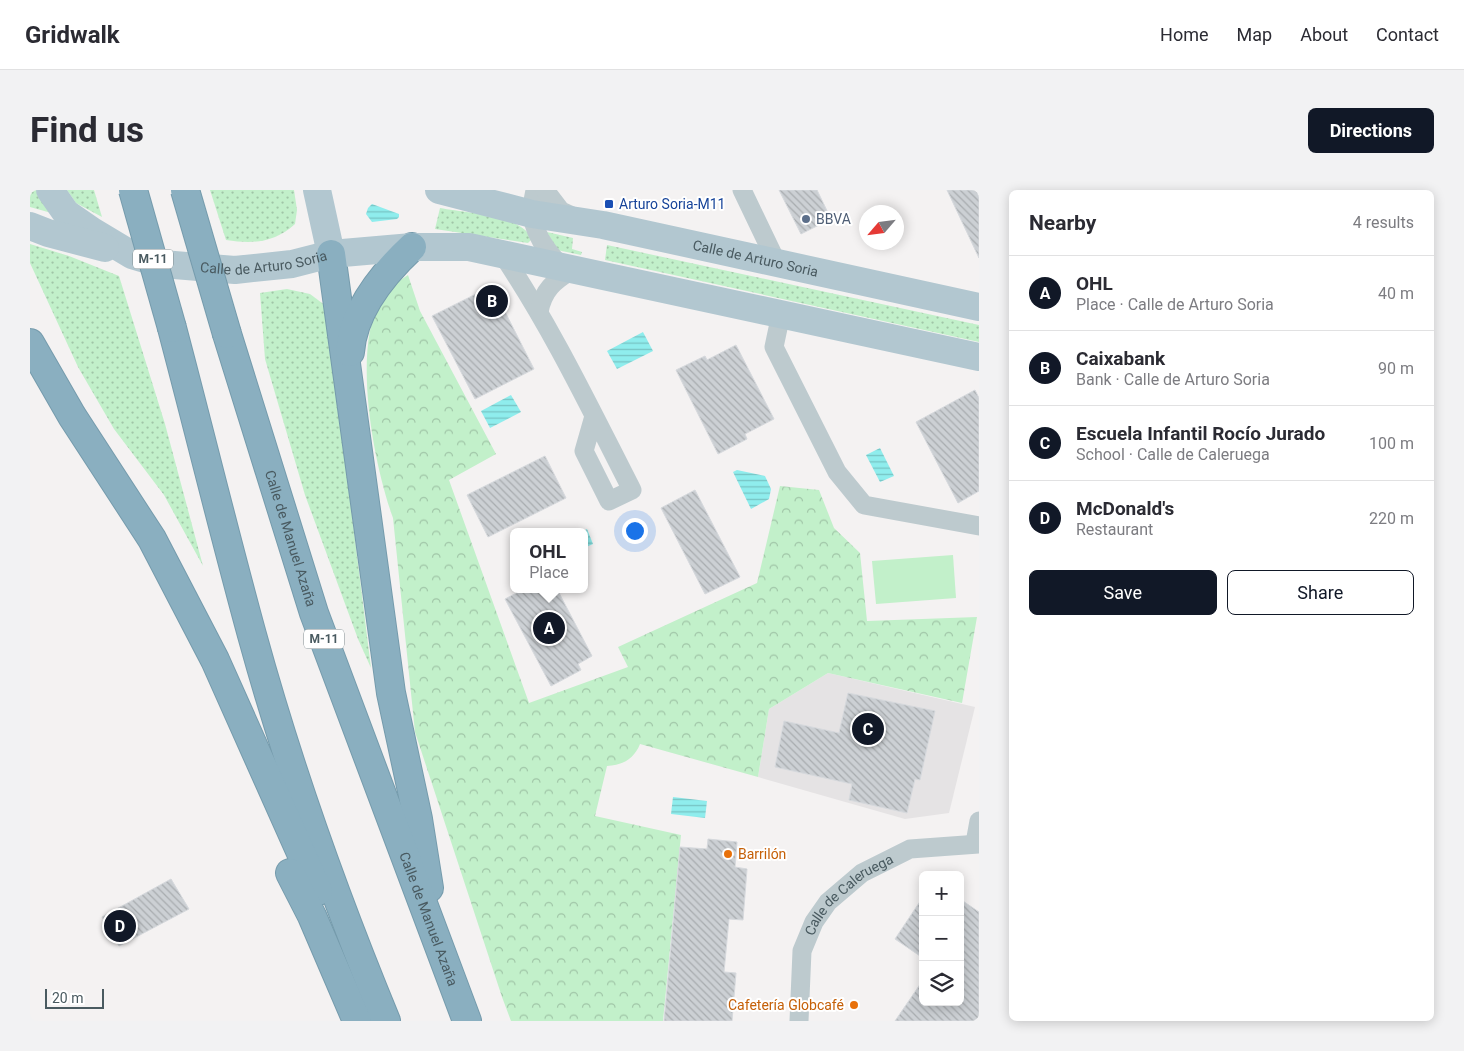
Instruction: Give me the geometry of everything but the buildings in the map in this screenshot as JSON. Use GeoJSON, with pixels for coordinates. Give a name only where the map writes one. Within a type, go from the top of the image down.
{"type":"FeatureCollection","features":[{"type":"Feature","properties":{"kind":"highway","name":"M-11"},"geometry":{"type":"LineString","coordinates":[[133,190],[172,328],[252,637],[313,830],[347,926],[386,1021]]}},
{"type":"Feature","properties":{"kind":"highway","name":"Calle de Manuel Azaña"},"geometry":{"type":"LineString","coordinates":[[185,190],[227,334],[314,613],[467,1021]]}},
{"type":"Feature","properties":{"kind":"highway"},"geometry":{"type":"LineString","coordinates":[[348,376],[350,345],[358,319],[375,288],[393,265],[412,247]]}},
{"type":"Feature","properties":{"kind":"highway"},"geometry":{"type":"LineString","coordinates":[[331,254],[391,693],[418,819],[436,939]]}},
{"type":"Feature","properties":{"kind":"highway"},"geometry":{"type":"LineString","coordinates":[[30,343],[72,416],[152,539],[215,660],[319,894],[347,926]]}},
{"type":"Feature","properties":{"kind":"highway"},"geometry":{"type":"LineString","coordinates":[[187,606],[205,666],[256,792],[284,860],[312,916],[357,1021]]}},
{"type":"Feature","properties":{"kind":"main road","name":"Calle de Arturo Soria"},"geometry":{"type":"LineString","coordinates":[[50,190],[66,213],[132,255],[162,264],[235,270],[292,264],[331,254],[412,247],[469,247],[979,357]]}},
{"type":"Feature","properties":{"kind":"main road"},"geometry":{"type":"LineString","coordinates":[[317,190],[331,254]]}},
{"type":"Feature","properties":{"kind":"main road","name":"Calle de Arturo Soria"},"geometry":{"type":"LineString","coordinates":[[439,190],[494,204],[532,198],[582,221],[979,307]]}},
{"type":"Feature","properties":{"kind":"main road"},"geometry":{"type":"LineString","coordinates":[[30,226],[48,233],[132,255]]}},
{"type":"Feature","properties":{"kind":"street"},"geometry":{"type":"LineString","coordinates":[[545,190],[551,201],[561,211],[582,221]]}},
{"type":"Feature","properties":{"kind":"street"},"geometry":{"type":"LineString","coordinates":[[742,190],[777,263]]}},
{"type":"Feature","properties":{"kind":"street"},"geometry":{"type":"LineString","coordinates":[[532,198],[538,235],[546,248],[568,269],[552,282],[541,300],[539,312]]}},
{"type":"Feature","properties":{"kind":"street"},"geometry":{"type":"LineString","coordinates":[[502,254],[539,312],[594,416]]}},
{"type":"Feature","properties":{"kind":"street"},"geometry":{"type":"LineString","coordinates":[[781,314],[774,347],[837,472],[864,505],[979,526]]}},
{"type":"Feature","properties":{"kind":"street"},"geometry":{"type":"LineString","coordinates":[[977,844],[979,821]]}},
{"type":"Feature","properties":{"kind":"street","name":"Calle de Caleruega"},"geometry":{"type":"LineString","coordinates":[[799,1021],[802,951],[814,922],[828,902],[862,874],[910,849],[977,844]]}},
{"type":"Feature","properties":{"kind":"shaded area"},"geometry":{"type":"Polygon","coordinates":[[[828,673],[975,707],[949,813],[905,819],[758,777],[769,709],[828,673]]]}},
{"type":"Feature","properties":{"kind":"green space"},"geometry":{"type":"Polygon","coordinates":[[[30,190],[41,190],[62,216],[30,207],[30,190]]]}},
{"type":"Feature","properties":{"kind":"green space"},"geometry":{"type":"Polygon","coordinates":[[[67,190],[94,190],[102,217],[76,203],[67,190]]]}},
{"type":"Feature","properties":{"kind":"green space"},"geometry":{"type":"Polygon","coordinates":[[[210,190],[294,190],[297,210],[295,224],[279,235],[263,241],[226,240],[210,190]]]}},
{"type":"Feature","properties":{"kind":"green space"},"geometry":{"type":"Polygon","coordinates":[[[440,208],[477,213],[516,224],[526,231],[532,239],[528,243],[435,229],[440,208]]]}},
{"type":"Feature","properties":{"kind":"green space"},"geometry":{"type":"Polygon","coordinates":[[[547,232],[573,238],[572,249],[582,252],[581,255],[557,250],[547,232]]]}},
{"type":"Feature","properties":{"kind":"green space"},"geometry":{"type":"Polygon","coordinates":[[[30,244],[69,256],[119,276],[165,424],[203,566],[164,495],[114,429],[78,367],[30,263],[30,244]]]}},
{"type":"Feature","properties":{"kind":"green space"},"geometry":{"type":"Polygon","coordinates":[[[607,245],[979,325],[979,342],[605,260],[607,245]]]}},
{"type":"Feature","properties":{"kind":"green space"},"geometry":{"type":"Polygon","coordinates":[[[408,275],[420,311],[496,454],[449,480],[529,703],[628,667],[618,647],[757,583],[780,486],[819,490],[834,528],[860,553],[867,621],[977,617],[962,703],[828,673],[769,709],[758,777],[640,744],[635,754],[627,760],[607,766],[595,816],[681,835],[663,1021],[511,1021],[502,997],[415,732],[393,518],[379,469],[369,409],[368,349],[372,323],[385,293],[408,275]]]}},
{"type":"Feature","properties":{"kind":"green space"},"geometry":{"type":"Polygon","coordinates":[[[287,289],[310,294],[326,306],[371,668],[358,639],[305,495],[265,359],[260,293],[287,289]]]}},
{"type":"Feature","properties":{"kind":"green space"},"geometry":{"type":"Polygon","coordinates":[[[953,555],[956,598],[876,604],[872,561],[953,555]]]}},
{"type":"Feature","properties":{"kind":"water"},"geometry":{"type":"Polygon","coordinates":[[[372,204],[399,214],[399,217],[397,219],[372,222],[366,214],[372,204]]]}},
{"type":"Feature","properties":{"kind":"water"},"geometry":{"type":"Polygon","coordinates":[[[643,332],[653,351],[617,369],[607,351],[643,332]]]}},
{"type":"Feature","properties":{"kind":"water"},"geometry":{"type":"Polygon","coordinates":[[[511,395],[521,412],[490,428],[481,411],[511,395]]]}},
{"type":"Feature","properties":{"kind":"water"},"geometry":{"type":"Polygon","coordinates":[[[880,448],[894,476],[880,482],[866,455],[880,448]]]}},
{"type":"Feature","properties":{"kind":"water"},"geometry":{"type":"Polygon","coordinates":[[[737,470],[765,476],[771,489],[769,499],[751,509],[733,472],[737,470]]]}},
{"type":"Feature","properties":{"kind":"water"},"geometry":{"type":"Polygon","coordinates":[[[588,532],[593,544],[588,546],[588,532]]]}},
{"type":"Feature","properties":{"kind":"water"},"geometry":{"type":"Polygon","coordinates":[[[673,797],[707,801],[705,818],[671,814],[673,797]]]}},
{"type":"Feature","properties":{"kind":"place","name":"Arturo Soria-M11"},"geometry":{"type":"Point","coordinates":[609,204]}},
{"type":"Feature","properties":{"kind":"place","name":"BBVA"},"geometry":{"type":"Point","coordinates":[806,219]}},
{"type":"Feature","properties":{"kind":"place","name":"Caixabank"},"geometry":{"type":"Point","coordinates":[492,301]}},
{"type":"Feature","properties":{"kind":"place","name":"OHL"},"geometry":{"type":"Point","coordinates":[549,628]}},
{"type":"Feature","properties":{"kind":"place","name":"Escuela Infantil Rocío Jurado"},"geometry":{"type":"Point","coordinates":[868,729]}},
{"type":"Feature","properties":{"kind":"place","name":"Barrilón"},"geometry":{"type":"Point","coordinates":[728,854]}},
{"type":"Feature","properties":{"kind":"place","name":"McDonald's"},"geometry":{"type":"Point","coordinates":[120,926]}},
{"type":"Feature","properties":{"kind":"place","name":"Cafetería Globcafé"},"geometry":{"type":"Point","coordinates":[854,1005]}}]}
